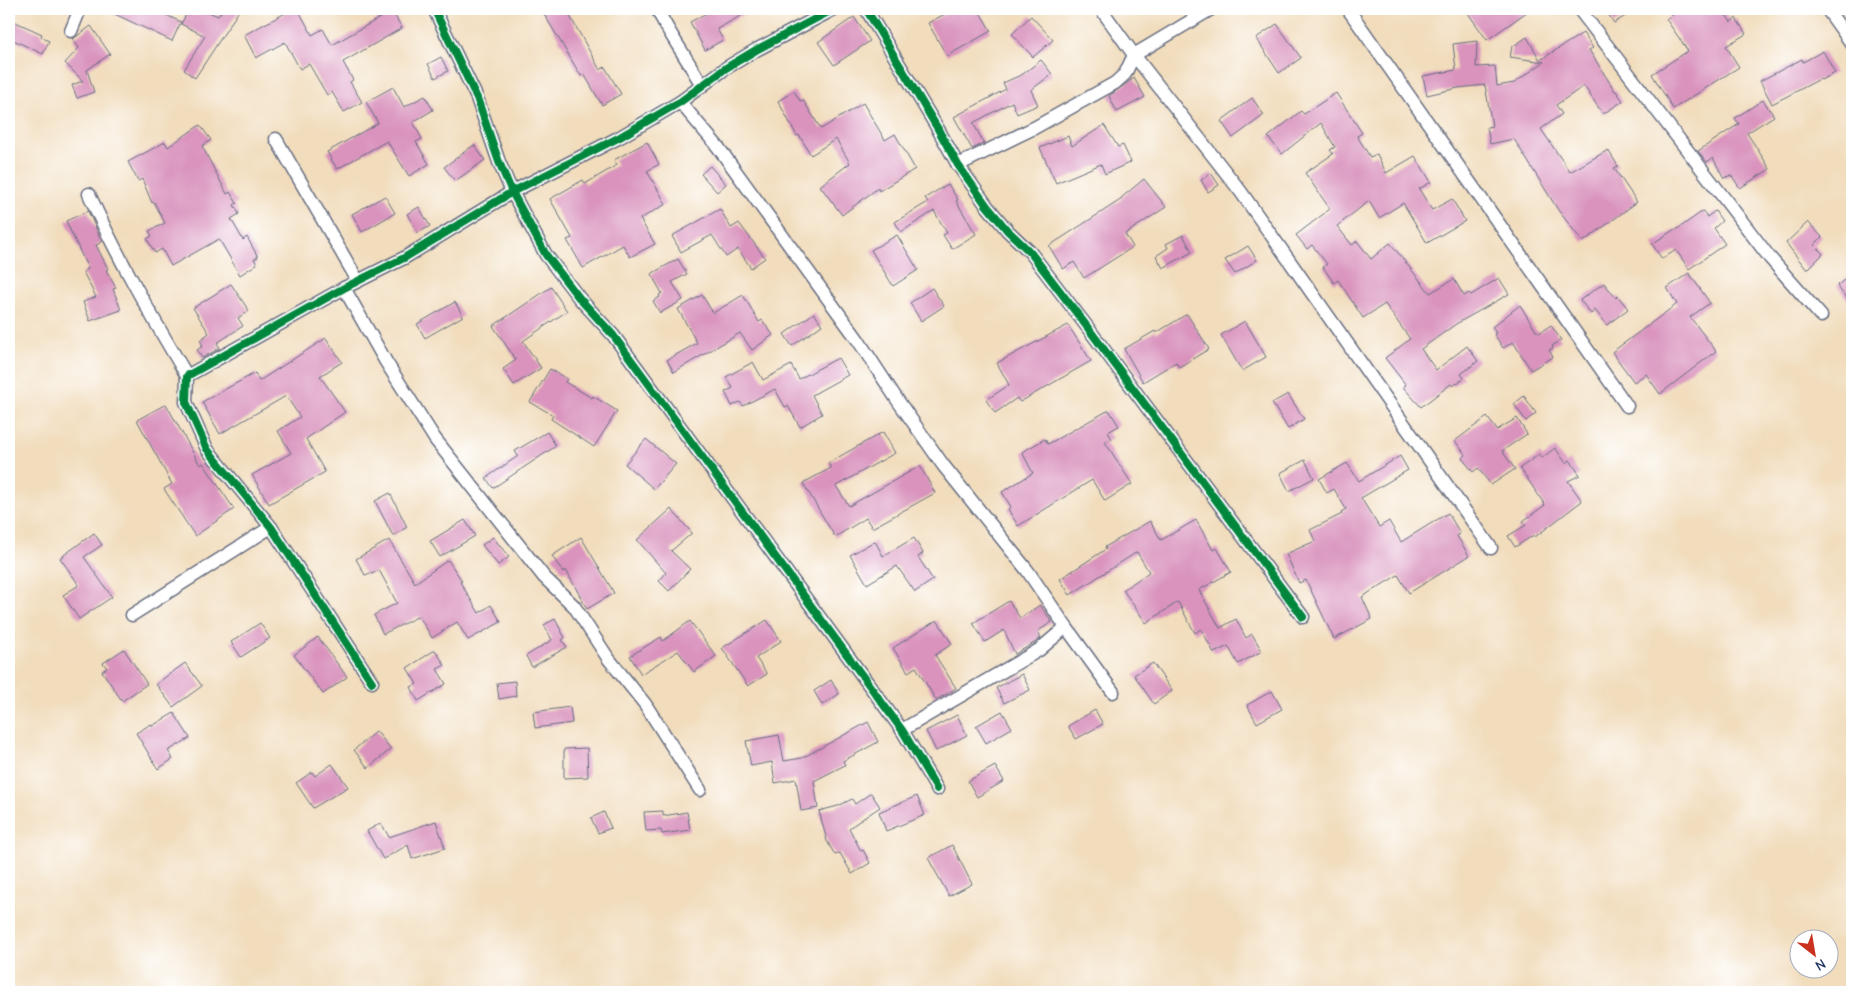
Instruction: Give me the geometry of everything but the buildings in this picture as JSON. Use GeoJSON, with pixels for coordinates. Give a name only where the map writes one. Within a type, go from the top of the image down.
{"type":"FeatureCollection","features":[{"type":"Feature","properties":{"kind":"street"},"geometry":{"type":"LineString","coordinates":[[71,31],[80,9]]}},
{"type":"Feature","properties":{"kind":"street"},"geometry":{"type":"LineString","coordinates":[[434,9],[477,98],[499,162],[512,192],[546,255],[580,300],[614,335],[902,730],[937,789]]}},
{"type":"Feature","properties":{"kind":"street"},"geometry":{"type":"LineString","coordinates":[[657,9],[667,30],[702,86]]}},
{"type":"Feature","properties":{"kind":"street"},"geometry":{"type":"LineString","coordinates":[[187,376],[344,288],[404,258],[512,192],[620,137],[680,102],[756,50],[834,9]]}},
{"type":"Feature","properties":{"kind":"street"},"geometry":{"type":"LineString","coordinates":[[866,9],[958,166],[1007,230],[1030,252],[1304,617]]}},
{"type":"Feature","properties":{"kind":"street"},"geometry":{"type":"LineString","coordinates":[[1101,9],[1134,55],[1241,192],[1491,548]]}},
{"type":"Feature","properties":{"kind":"street"},"geometry":{"type":"LineString","coordinates":[[958,166],[1034,128],[1115,84],[1126,74],[1134,55],[1211,9]]}},
{"type":"Feature","properties":{"kind":"street"},"geometry":{"type":"LineString","coordinates":[[1348,9],[1627,406]]}},
{"type":"Feature","properties":{"kind":"street"},"geometry":{"type":"LineString","coordinates":[[1579,9],[1770,258],[1821,316]]}},
{"type":"Feature","properties":{"kind":"street"},"geometry":{"type":"LineString","coordinates":[[1827,9],[1852,44]]}},
{"type":"Feature","properties":{"kind":"street"},"geometry":{"type":"LineString","coordinates":[[680,102],[718,147],[858,340],[943,465],[1027,570],[1113,692]]}},
{"type":"Feature","properties":{"kind":"street"},"geometry":{"type":"LineString","coordinates":[[276,139],[358,281]]}},
{"type":"Feature","properties":{"kind":"street"},"geometry":{"type":"LineString","coordinates":[[89,194],[100,221],[187,376],[186,402],[207,449],[271,527],[372,682]]}},
{"type":"Feature","properties":{"kind":"street"},"geometry":{"type":"LineString","coordinates":[[344,288],[386,362],[435,439],[544,577],[574,606],[608,658],[645,704],[700,790]]}},
{"type":"Feature","properties":{"kind":"street"},"geometry":{"type":"LineString","coordinates":[[132,615],[271,527]]}},
{"type":"Feature","properties":{"kind":"street"},"geometry":{"type":"LineString","coordinates":[[902,730],[1039,650],[1066,627]]}},
{"type":"Feature","properties":{"kind":"cycle path"},"geometry":{"type":"LineString","coordinates":[[434,9],[477,98],[499,162],[512,192],[546,255],[580,299],[613,335],[902,730],[937,789]]}},
{"type":"Feature","properties":{"kind":"cycle path"},"geometry":{"type":"LineString","coordinates":[[372,682],[271,527],[207,449],[186,402],[187,376],[344,288],[404,258],[512,192],[620,137],[680,102],[726,68],[756,50],[834,9]]}},
{"type":"Feature","properties":{"kind":"cycle path"},"geometry":{"type":"LineString","coordinates":[[866,9],[958,165],[987,206],[1007,230],[1030,252],[1303,617]]}}]}
